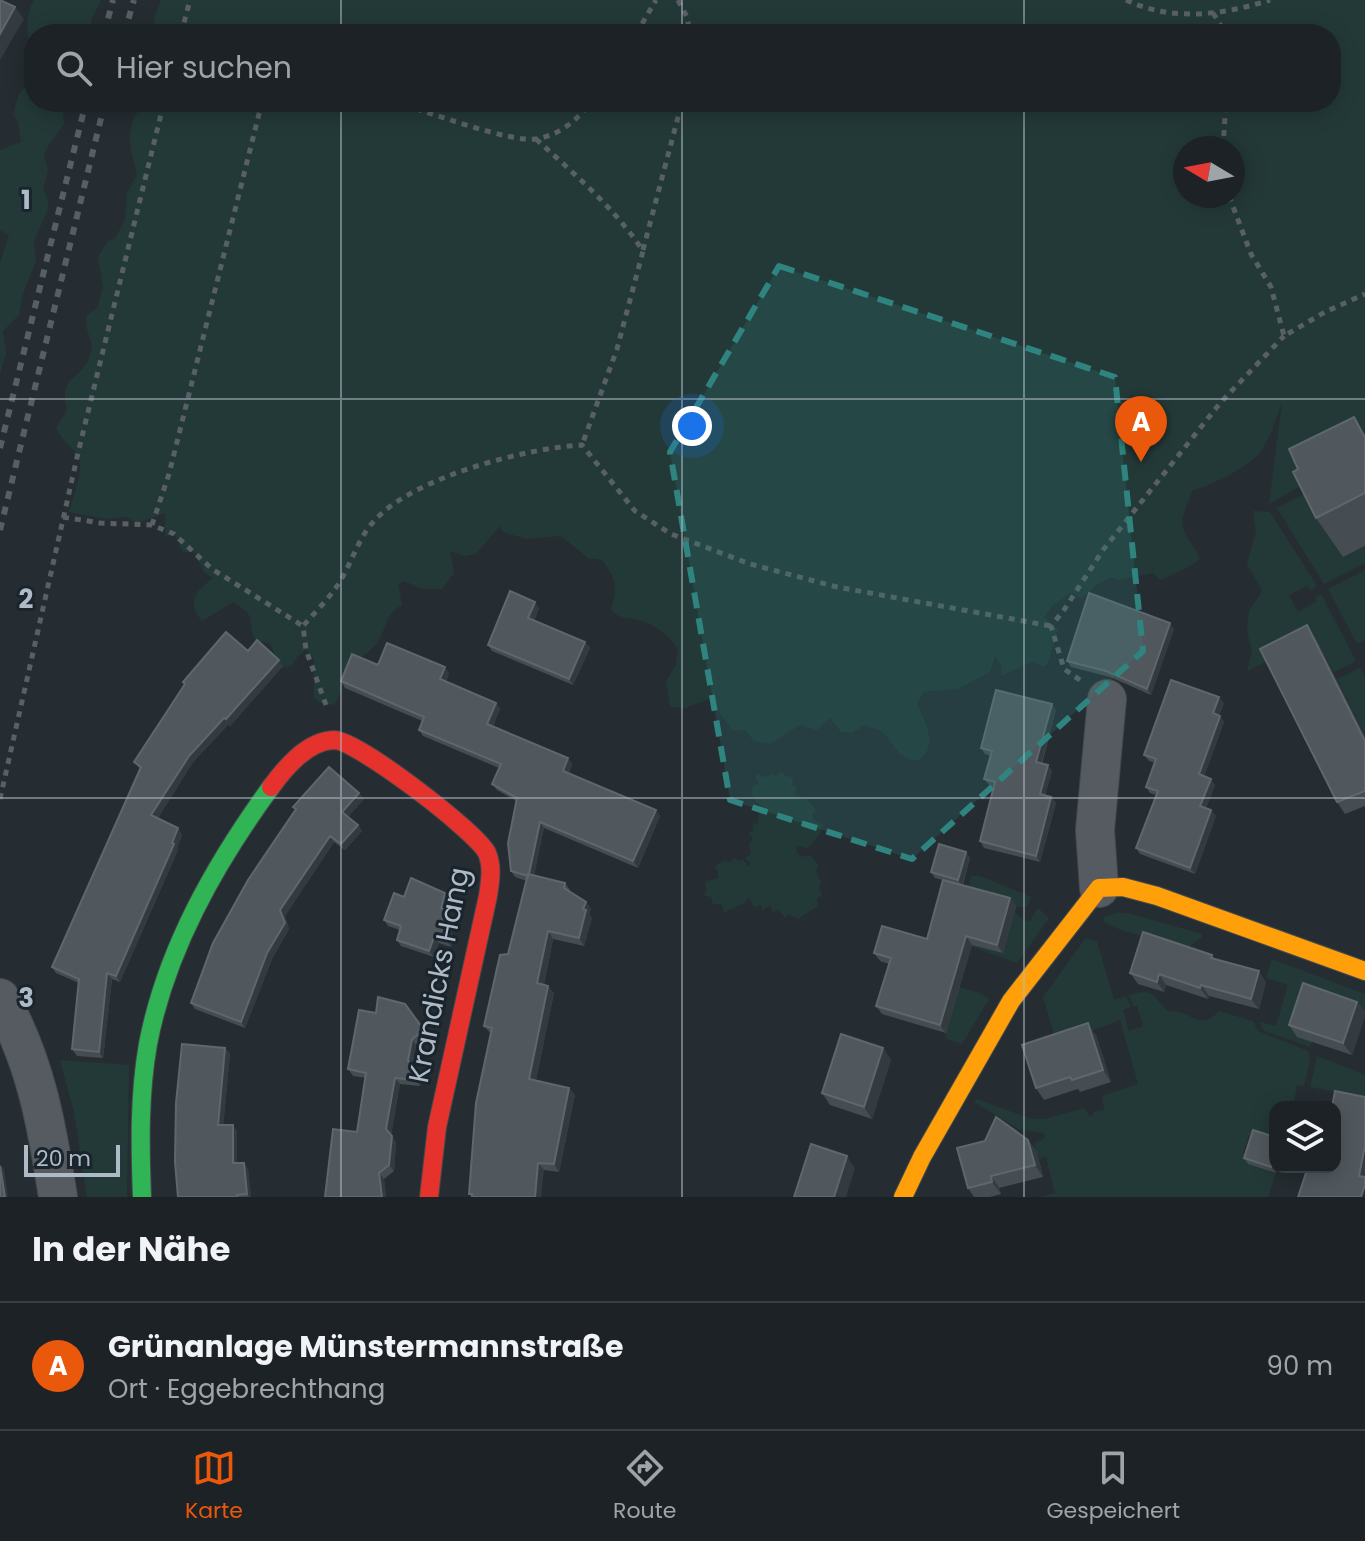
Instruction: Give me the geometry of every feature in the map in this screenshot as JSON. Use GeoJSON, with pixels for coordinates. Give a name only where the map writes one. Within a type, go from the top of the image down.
{"type":"FeatureCollection","features":[{"type":"Feature","properties":{"kind":"street"},"geometry":{"type":"LineString","coordinates":[[903,1197],[930,1143],[1011,1001],[1099,888],[1095,830],[1107,699]]}},
{"type":"Feature","properties":{"kind":"street"},"geometry":{"type":"LineString","coordinates":[[142,1197],[140,1098],[148,1038],[165,978],[190,917],[237,836],[278,776],[315,745],[340,741]]}},
{"type":"Feature","properties":{"kind":"street","name":"Krandicks Hang"},"geometry":{"type":"LineString","coordinates":[[340,741],[374,760],[437,807],[474,837],[490,858],[488,896],[437,1127],[429,1197]]}},
{"type":"Feature","properties":{"kind":"street"},"geometry":{"type":"LineString","coordinates":[[1099,888],[1123,887],[1157,896],[1365,971]]}},
{"type":"Feature","properties":{"kind":"street"},"geometry":{"type":"LineString","coordinates":[[0,998],[36,1083],[47,1120],[58,1197]]}},
{"type":"Feature","properties":{"kind":"path"},"geometry":{"type":"LineString","coordinates":[[185,24],[190,0]]}},
{"type":"Feature","properties":{"kind":"path"},"geometry":{"type":"LineString","coordinates":[[642,24],[656,0]]}},
{"type":"Feature","properties":{"kind":"path"},"geometry":{"type":"LineString","coordinates":[[678,0],[688,24]]}},
{"type":"Feature","properties":{"kind":"path"},"geometry":{"type":"LineString","coordinates":[[1126,0],[1161,12],[1187,15],[1213,13],[1270,0]]}},
{"type":"Feature","properties":{"kind":"path"},"geometry":{"type":"LineString","coordinates":[[1213,13],[1220,24]]}},
{"type":"Feature","properties":{"kind":"path"},"geometry":{"type":"LineString","coordinates":[[0,799],[63,517],[162,112]]}},
{"type":"Feature","properties":{"kind":"path"},"geometry":{"type":"LineString","coordinates":[[152,525],[169,474],[260,112]]}},
{"type":"Feature","properties":{"kind":"path"},"geometry":{"type":"LineString","coordinates":[[427,112],[508,136],[536,139],[574,123],[583,112]]}},
{"type":"Feature","properties":{"kind":"path"},"geometry":{"type":"LineString","coordinates":[[582,445],[617,349],[679,112]]}},
{"type":"Feature","properties":{"kind":"path"},"geometry":{"type":"LineString","coordinates":[[1224,136],[1225,112]]}},
{"type":"Feature","properties":{"kind":"path"},"geometry":{"type":"LineString","coordinates":[[536,139],[604,202],[643,251]]}},
{"type":"Feature","properties":{"kind":"path"},"geometry":{"type":"LineString","coordinates":[[1234,208],[1251,254],[1271,287],[1284,336]]}},
{"type":"Feature","properties":{"kind":"path"},"geometry":{"type":"LineString","coordinates":[[1051,626],[1103,550],[1221,402],[1284,336],[1325,312],[1365,294]]}},
{"type":"Feature","properties":{"kind":"path"},"geometry":{"type":"LineString","coordinates":[[340,741],[306,650],[303,626],[340,581],[356,548],[376,518],[419,489],[456,474],[526,453],[582,445]]}},
{"type":"Feature","properties":{"kind":"path"},"geometry":{"type":"LineString","coordinates":[[582,445],[635,511],[671,534],[750,564],[837,587],[1051,626]]}},
{"type":"Feature","properties":{"kind":"path"},"geometry":{"type":"LineString","coordinates":[[63,517],[100,523],[152,525],[174,534],[212,569],[303,626]]}},
{"type":"Feature","properties":{"kind":"path"},"geometry":{"type":"LineString","coordinates":[[1051,626],[1064,669],[1107,699]]}},
{"type":"Feature","properties":{"kind":"highlighted area"},"geometry":{"type":"Polygon","coordinates":[[[779,266],[1115,377],[1143,651],[912,859],[730,800],[670,452],[779,266]]]}},
{"type":"Feature","properties":{"kind":"green space"},"geometry":{"type":"Polygon","coordinates":[[[34,0],[101,0],[91,24],[27,24],[34,0]]]}},
{"type":"Feature","properties":{"kind":"green space"},"geometry":{"type":"Polygon","coordinates":[[[161,0],[1365,0],[1365,462],[1314,478],[1269,504],[1282,403],[1268,439],[1257,456],[1230,474],[1193,490],[1182,524],[1200,559],[1160,580],[1153,573],[1118,580],[1111,577],[1095,586],[1082,599],[1071,593],[1053,605],[1044,617],[1058,629],[1044,667],[1032,662],[1001,676],[1001,665],[995,656],[990,672],[958,689],[924,692],[917,703],[927,726],[929,742],[924,756],[917,761],[903,756],[879,730],[865,725],[852,733],[841,732],[830,718],[817,730],[800,725],[770,744],[754,741],[745,730],[733,731],[709,699],[685,708],[670,707],[666,681],[676,665],[678,649],[653,626],[615,614],[611,610],[615,584],[602,560],[588,558],[561,536],[526,539],[503,532],[500,526],[476,554],[464,556],[450,551],[454,573],[442,589],[423,589],[404,581],[398,584],[402,605],[389,618],[377,643],[347,668],[334,705],[321,703],[314,698],[314,659],[306,650],[291,666],[281,668],[270,643],[256,641],[250,617],[233,602],[202,621],[194,608],[195,598],[213,578],[204,572],[194,552],[183,552],[174,534],[165,536],[165,513],[138,523],[126,517],[106,519],[69,512],[78,480],[79,457],[56,427],[67,410],[65,398],[69,383],[88,361],[91,351],[87,315],[97,308],[103,288],[98,257],[107,242],[115,238],[125,220],[127,193],[137,175],[130,134],[138,112],[1341,112],[1341,24],[155,24],[161,0]]]}},
{"type":"Feature","properties":{"kind":"green space"},"geometry":{"type":"Polygon","coordinates":[[[24,88],[24,112],[63,112],[64,124],[46,149],[44,157],[48,170],[43,189],[48,209],[34,241],[36,261],[23,294],[19,315],[3,331],[6,353],[0,375],[0,263],[9,235],[0,230],[0,150],[21,142],[18,121],[13,115],[24,88]]]}},
{"type":"Feature","properties":{"kind":"green space"},"geometry":{"type":"Polygon","coordinates":[[[1316,488],[1345,556],[1365,547],[1365,563],[1324,584],[1277,508],[1316,488]]]}},
{"type":"Feature","properties":{"kind":"green space"},"geometry":{"type":"Polygon","coordinates":[[[1253,511],[1270,512],[1317,586],[1311,591],[1307,586],[1289,595],[1298,612],[1317,601],[1315,598],[1321,594],[1356,661],[1334,672],[1315,638],[1247,671],[1252,651],[1247,632],[1249,611],[1262,591],[1247,564],[1256,532],[1253,511]]]}},
{"type":"Feature","properties":{"kind":"green space"},"geometry":{"type":"Polygon","coordinates":[[[1365,570],[1365,640],[1357,644],[1328,589],[1365,570]]]}},
{"type":"Feature","properties":{"kind":"green space"},"geometry":{"type":"Polygon","coordinates":[[[1360,668],[1365,677],[1365,735],[1337,679],[1360,668]]]}},
{"type":"Feature","properties":{"kind":"green space"},"geometry":{"type":"Polygon","coordinates":[[[781,771],[793,777],[792,784],[797,788],[795,795],[799,794],[799,799],[804,797],[812,805],[816,811],[812,815],[814,820],[822,824],[821,833],[808,848],[798,846],[796,850],[801,857],[810,855],[818,865],[816,872],[822,894],[817,899],[818,906],[798,919],[788,914],[786,918],[778,910],[773,912],[770,906],[762,910],[761,905],[754,907],[749,897],[744,904],[725,913],[721,904],[713,904],[711,897],[703,895],[707,890],[705,885],[707,881],[718,878],[717,864],[726,860],[729,863],[734,858],[739,861],[743,859],[749,867],[750,863],[745,858],[751,854],[749,845],[753,839],[748,833],[753,830],[753,823],[757,824],[759,814],[765,808],[753,796],[753,786],[759,783],[755,778],[757,774],[775,776],[781,771]]]}},
{"type":"Feature","properties":{"kind":"green space"},"geometry":{"type":"Polygon","coordinates":[[[972,876],[980,876],[1031,897],[1027,907],[1016,907],[1015,912],[1023,920],[1030,921],[1038,908],[1049,918],[1017,963],[972,947],[966,893],[972,876]]]}},
{"type":"Feature","properties":{"kind":"green space"},"geometry":{"type":"Polygon","coordinates":[[[1128,913],[1202,934],[1202,937],[1186,949],[1121,930],[1103,921],[1104,917],[1128,913]]]}},
{"type":"Feature","properties":{"kind":"green space"},"geometry":{"type":"Polygon","coordinates":[[[1085,939],[1097,941],[1114,1000],[1126,996],[1131,1007],[1123,1010],[1129,1031],[1143,1026],[1137,1006],[1133,1006],[1129,995],[1144,992],[1152,994],[1168,1011],[1205,1020],[1219,1011],[1253,1021],[1258,1031],[1308,1051],[1310,1061],[1304,1086],[1297,1085],[1294,1101],[1269,1101],[1269,1140],[1249,1135],[1243,1153],[1251,1157],[1249,1164],[1276,1173],[1268,1197],[1042,1197],[1055,1193],[1046,1157],[1039,1159],[1034,1143],[1045,1138],[1044,1133],[1018,1129],[974,1102],[976,1099],[1032,1119],[1044,1119],[1084,1108],[1090,1117],[1094,1112],[1104,1110],[1102,1096],[1138,1084],[1120,1020],[1057,1044],[1043,997],[1085,939]]]}},
{"type":"Feature","properties":{"kind":"green space"},"geometry":{"type":"Polygon","coordinates":[[[1272,959],[1365,994],[1365,1013],[1312,1042],[1310,1047],[1264,1031],[1259,1022],[1276,1026],[1288,985],[1266,978],[1272,959]]]}},
{"type":"Feature","properties":{"kind":"green space"},"geometry":{"type":"Polygon","coordinates":[[[896,970],[963,972],[960,987],[989,999],[962,1044],[947,1039],[945,1033],[882,1014],[896,970]]]}},
{"type":"Feature","properties":{"kind":"green space"},"geometry":{"type":"Polygon","coordinates":[[[1317,1056],[1365,1075],[1365,1098],[1310,1087],[1317,1056]]]}},
{"type":"Feature","properties":{"kind":"green space"},"geometry":{"type":"Polygon","coordinates":[[[60,1060],[129,1065],[127,1197],[87,1197],[74,1112],[60,1060]]]}},
{"type":"Feature","properties":{"kind":"building"},"geometry":{"type":"Polygon","coordinates":[[[0,0],[15,7],[0,34],[0,0]]]}},
{"type":"Feature","properties":{"kind":"building"},"geometry":{"type":"Polygon","coordinates":[[[1354,417],[1365,436],[1365,493],[1316,518],[1293,472],[1298,469],[1289,449],[1354,417]]]}},
{"type":"Feature","properties":{"kind":"building"},"geometry":{"type":"Polygon","coordinates":[[[510,591],[535,602],[528,618],[585,642],[569,679],[488,645],[510,591]]]}},
{"type":"Feature","properties":{"kind":"building"},"geometry":{"type":"Polygon","coordinates":[[[1089,593],[1170,623],[1147,689],[1106,671],[1067,661],[1089,593]]]}},
{"type":"Feature","properties":{"kind":"building"},"geometry":{"type":"Polygon","coordinates":[[[1307,625],[1365,741],[1365,791],[1337,802],[1260,649],[1307,625]]]}},
{"type":"Feature","properties":{"kind":"building"},"geometry":{"type":"Polygon","coordinates":[[[226,632],[248,651],[257,640],[279,660],[189,756],[151,815],[178,828],[174,844],[116,976],[107,973],[99,1052],[72,1049],[79,979],[52,967],[141,767],[134,762],[185,684],[183,682],[226,632]]]}},
{"type":"Feature","properties":{"kind":"building"},"geometry":{"type":"Polygon","coordinates":[[[387,643],[445,667],[440,679],[496,703],[487,724],[568,758],[563,771],[656,810],[633,861],[540,822],[528,876],[511,871],[508,843],[517,798],[492,784],[501,764],[419,730],[424,717],[341,681],[352,654],[378,665],[387,643]]]}},
{"type":"Feature","properties":{"kind":"building"},"geometry":{"type":"Polygon","coordinates":[[[1171,680],[1219,697],[1213,713],[1220,716],[1199,774],[1211,779],[1200,806],[1211,810],[1190,868],[1136,848],[1158,791],[1146,787],[1156,759],[1144,755],[1171,680]]]}},
{"type":"Feature","properties":{"kind":"building"},"geometry":{"type":"Polygon","coordinates":[[[996,690],[1052,704],[1036,762],[1048,765],[1040,794],[1051,797],[1036,856],[980,841],[995,782],[984,779],[992,751],[981,748],[996,690]]]}},
{"type":"Feature","properties":{"kind":"building"},"geometry":{"type":"Polygon","coordinates":[[[329,767],[359,793],[342,812],[358,825],[341,844],[330,836],[280,910],[285,923],[267,953],[241,1022],[191,1003],[213,943],[248,880],[296,809],[293,807],[329,767]]]}},
{"type":"Feature","properties":{"kind":"building"},"geometry":{"type":"Polygon","coordinates":[[[939,844],[966,852],[958,880],[931,872],[939,844]]]}},
{"type":"Feature","properties":{"kind":"building"},"geometry":{"type":"Polygon","coordinates":[[[528,874],[565,883],[564,888],[586,902],[579,938],[548,931],[537,983],[548,986],[529,1079],[569,1088],[554,1164],[538,1163],[535,1197],[472,1197],[469,1194],[476,1103],[492,1028],[484,1026],[500,955],[508,954],[528,874]]]}},
{"type":"Feature","properties":{"kind":"building"},"geometry":{"type":"Polygon","coordinates":[[[411,878],[445,893],[441,908],[449,932],[447,941],[434,937],[429,951],[397,940],[401,926],[384,920],[394,893],[404,897],[411,878]]]}},
{"type":"Feature","properties":{"kind":"building"},"geometry":{"type":"Polygon","coordinates":[[[943,880],[1010,898],[997,945],[966,936],[940,1025],[876,1006],[891,958],[874,953],[882,926],[927,939],[943,880]]]}},
{"type":"Feature","properties":{"kind":"building"},"geometry":{"type":"Polygon","coordinates":[[[1143,932],[1212,955],[1211,958],[1259,971],[1251,999],[1201,985],[1200,988],[1159,974],[1157,982],[1130,973],[1143,932]]]}},
{"type":"Feature","properties":{"kind":"building"},"geometry":{"type":"Polygon","coordinates":[[[1303,983],[1357,1002],[1343,1043],[1289,1025],[1303,983]]]}},
{"type":"Feature","properties":{"kind":"building"},"geometry":{"type":"Polygon","coordinates":[[[378,997],[405,1004],[424,1030],[412,1039],[408,1060],[417,1074],[416,1080],[395,1078],[386,1129],[392,1136],[389,1165],[379,1173],[382,1197],[325,1197],[333,1129],[357,1132],[366,1073],[348,1069],[359,1010],[376,1013],[378,997]]]}},
{"type":"Feature","properties":{"kind":"building"},"geometry":{"type":"Polygon","coordinates":[[[1088,1023],[1103,1070],[1036,1088],[1022,1045],[1088,1023]]]}},
{"type":"Feature","properties":{"kind":"building"},"geometry":{"type":"Polygon","coordinates":[[[841,1034],[883,1048],[864,1107],[822,1093],[841,1034]]]}},
{"type":"Feature","properties":{"kind":"building"},"geometry":{"type":"Polygon","coordinates":[[[182,1044],[225,1048],[218,1125],[233,1125],[233,1163],[244,1163],[247,1194],[237,1197],[178,1197],[176,1103],[182,1044]]]}},
{"type":"Feature","properties":{"kind":"building"},"geometry":{"type":"Polygon","coordinates":[[[1335,1091],[1365,1097],[1365,1146],[1359,1176],[1365,1177],[1365,1185],[1361,1197],[1298,1197],[1306,1173],[1341,1173],[1341,1101],[1333,1101],[1335,1091]]]}},
{"type":"Feature","properties":{"kind":"building"},"geometry":{"type":"Polygon","coordinates":[[[996,1117],[1028,1140],[1035,1165],[991,1176],[992,1182],[968,1188],[957,1148],[985,1141],[996,1117]]]}},
{"type":"Feature","properties":{"kind":"building"},"geometry":{"type":"Polygon","coordinates":[[[1253,1130],[1269,1135],[1269,1166],[1244,1158],[1253,1130]]]}},
{"type":"Feature","properties":{"kind":"building"},"geometry":{"type":"Polygon","coordinates":[[[811,1144],[847,1156],[834,1197],[794,1197],[811,1144]]]}},
{"type":"Feature","properties":{"kind":"building"},"geometry":{"type":"Polygon","coordinates":[[[0,1166],[5,1197],[0,1197],[0,1166]]]}},
{"type":"Feature","properties":{"kind":"railway"},"geometry":{"type":"LineString","coordinates":[[107,24],[113,0]]}},
{"type":"Feature","properties":{"kind":"railway"},"geometry":{"type":"LineString","coordinates":[[127,24],[134,0]]}},
{"type":"Feature","properties":{"kind":"railway"},"geometry":{"type":"LineString","coordinates":[[0,448],[84,112]]}},
{"type":"Feature","properties":{"kind":"railway"},"geometry":{"type":"LineString","coordinates":[[0,530],[103,112]]}},
{"type":"Feature","properties":{"kind":"traffic: fast"},"geometry":{"type":"LineString","coordinates":[[142,1197],[143,1082],[156,1009],[195,909],[231,846],[271,787]]}},
{"type":"Feature","properties":{"kind":"traffic: slow"},"geometry":{"type":"LineString","coordinates":[[903,1197],[922,1157],[1011,1001],[1099,888],[1123,887],[1157,896],[1365,971]]}},
{"type":"Feature","properties":{"kind":"traffic: jam"},"geometry":{"type":"LineString","coordinates":[[271,787],[306,750],[334,740],[347,744],[390,770],[462,826],[489,858],[488,896],[437,1127],[429,1197]]}},
{"type":"Feature","properties":{"kind":"place","name":"Grünanlage Münstermannstraße"},"geometry":{"type":"Point","coordinates":[1141,462]}}]}
